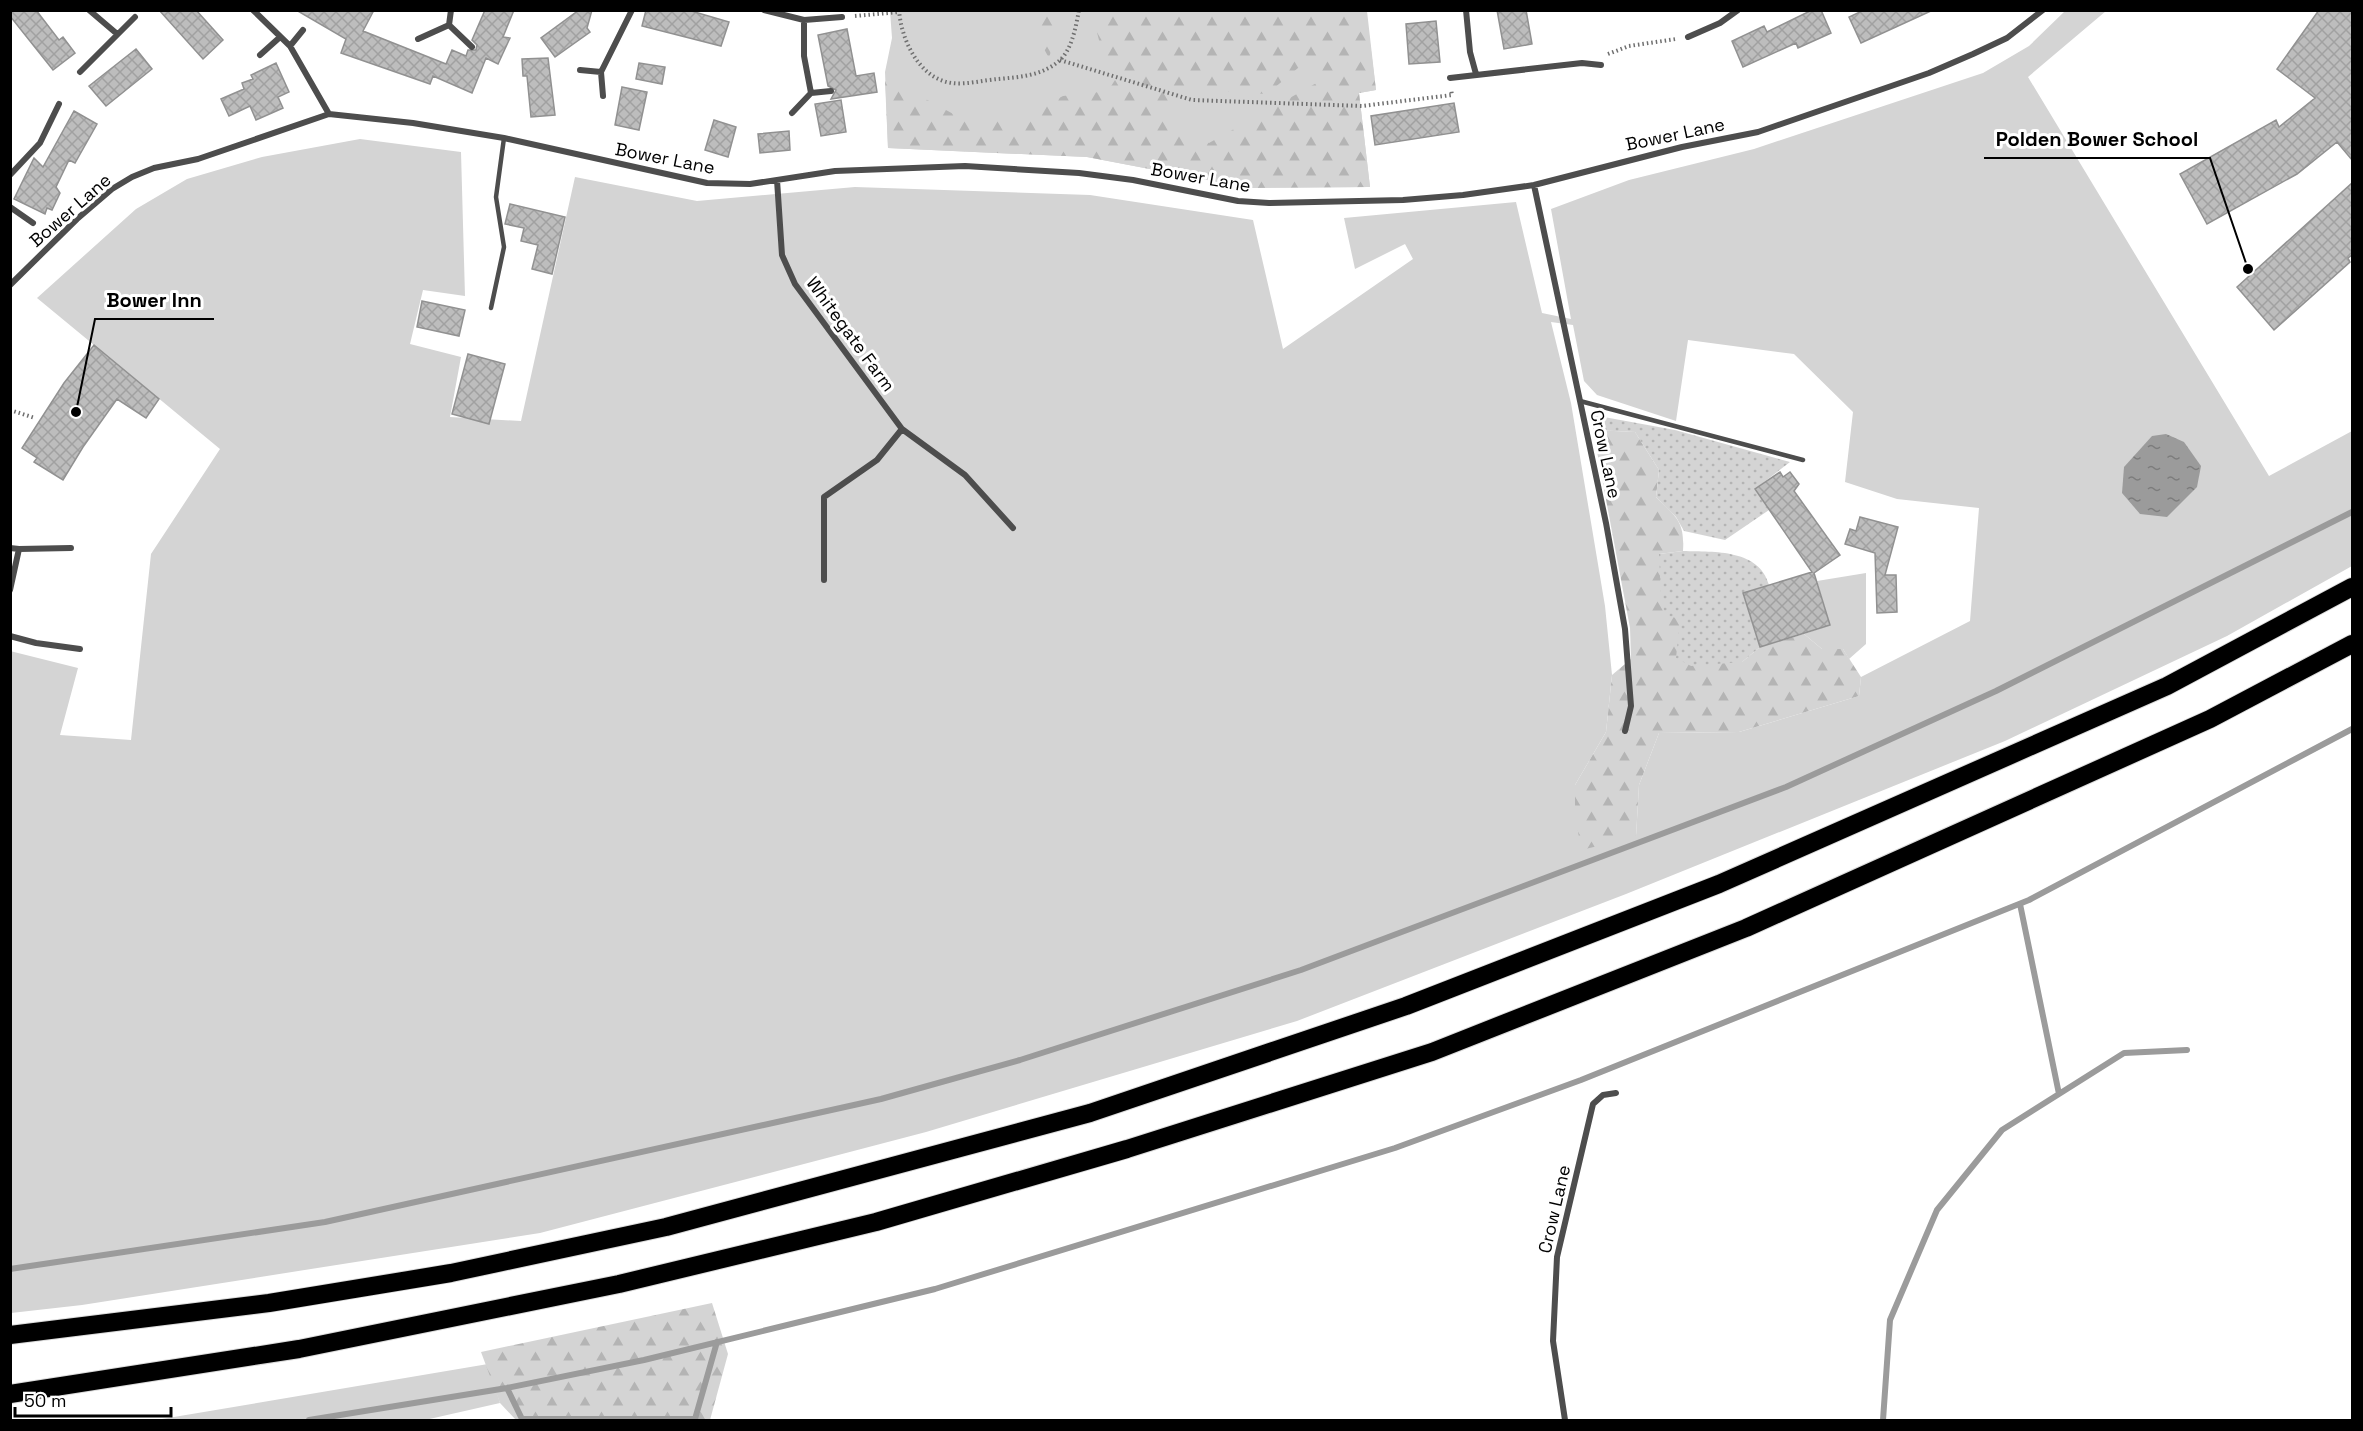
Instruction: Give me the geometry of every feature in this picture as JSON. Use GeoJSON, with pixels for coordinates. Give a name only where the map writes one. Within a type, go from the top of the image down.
{"type":"FeatureCollection","features":[{"type":"Feature","properties":{"kind":"highway"},"geometry":{"type":"LineString","coordinates":[[10,1335],[269,1303],[451,1273],[666,1227],[1090,1113],[1406,1006],[1719,884],[2167,686],[2352,587]]}},
{"type":"Feature","properties":{"kind":"highway"},"geometry":{"type":"LineString","coordinates":[[10,1394],[299,1349],[619,1284],[876,1222],[1127,1149],[1421,1056],[1746,928],[2210,719],[2352,644]]}},
{"type":"Feature","properties":{"kind":"street"},"geometry":{"type":"LineString","coordinates":[[89,10],[116,33]]}},
{"type":"Feature","properties":{"kind":"street"},"geometry":{"type":"LineString","coordinates":[[253,10],[279,38],[290,46],[328,114]]}},
{"type":"Feature","properties":{"kind":"street"},"geometry":{"type":"LineString","coordinates":[[449,25],[452,10]]}},
{"type":"Feature","properties":{"kind":"street"},"geometry":{"type":"LineString","coordinates":[[603,96],[601,72],[632,10]]}},
{"type":"Feature","properties":{"kind":"street"},"geometry":{"type":"LineString","coordinates":[[764,10],[804,20],[842,17]]}},
{"type":"Feature","properties":{"kind":"street"},"geometry":{"type":"LineString","coordinates":[[1466,10],[1470,52],[1476,74]]}},
{"type":"Feature","properties":{"kind":"street"},"geometry":{"type":"LineString","coordinates":[[1688,37],[1720,23],[1738,10]]}},
{"type":"Feature","properties":{"kind":"street","name":"Bower Lane"},"geometry":{"type":"LineString","coordinates":[[10,285],[77,219],[112,189],[132,177],[154,168],[198,159],[328,114],[413,123],[504,138],[707,183],[750,184],[835,171],[893,167],[1018,168],[1101,176],[1197,195],[1269,203],[1403,200],[1463,195],[1534,185],[1682,147],[1758,132],[1929,73],[2007,38],[2043,10]]}},
{"type":"Feature","properties":{"kind":"street"},"geometry":{"type":"LineString","coordinates":[[80,72],[116,33],[135,17]]}},
{"type":"Feature","properties":{"kind":"street"},"geometry":{"type":"LineString","coordinates":[[804,20],[804,56],[811,93]]}},
{"type":"Feature","properties":{"kind":"street"},"geometry":{"type":"LineString","coordinates":[[418,39],[449,25]]}},
{"type":"Feature","properties":{"kind":"street"},"geometry":{"type":"LineString","coordinates":[[449,25],[471,47]]}},
{"type":"Feature","properties":{"kind":"street"},"geometry":{"type":"LineString","coordinates":[[290,46],[303,30]]}},
{"type":"Feature","properties":{"kind":"street"},"geometry":{"type":"LineString","coordinates":[[260,55],[279,38]]}},
{"type":"Feature","properties":{"kind":"street"},"geometry":{"type":"LineString","coordinates":[[1450,78],[1582,63],[1601,65]]}},
{"type":"Feature","properties":{"kind":"street"},"geometry":{"type":"LineString","coordinates":[[580,70],[601,72]]}},
{"type":"Feature","properties":{"kind":"street"},"geometry":{"type":"LineString","coordinates":[[792,113],[811,93],[831,91]]}},
{"type":"Feature","properties":{"kind":"street"},"geometry":{"type":"LineString","coordinates":[[10,175],[40,143],[59,104]]}},
{"type":"Feature","properties":{"kind":"street","name":"Whitegate Farm"},"geometry":{"type":"LineString","coordinates":[[777,180],[782,255],[795,284],[902,429],[965,475],[1013,528]]}},
{"type":"Feature","properties":{"kind":"street","name":"Crow Lane"},"geometry":{"type":"LineString","coordinates":[[1534,185],[1606,523],[1624,629],[1631,706],[1625,731]]}},
{"type":"Feature","properties":{"kind":"street"},"geometry":{"type":"LineString","coordinates":[[10,207],[33,223]]}},
{"type":"Feature","properties":{"kind":"street"},"geometry":{"type":"LineString","coordinates":[[825,580],[824,497],[877,460],[902,429]]}},
{"type":"Feature","properties":{"kind":"street"},"geometry":{"type":"LineString","coordinates":[[10,548],[71,548]]}},
{"type":"Feature","properties":{"kind":"street"},"geometry":{"type":"LineString","coordinates":[[10,590],[19,549]]}},
{"type":"Feature","properties":{"kind":"street"},"geometry":{"type":"LineString","coordinates":[[10,636],[36,643],[80,649]]}},
{"type":"Feature","properties":{"kind":"street","name":"Crow Lane"},"geometry":{"type":"LineString","coordinates":[[1564,1420],[1553,1341],[1557,1257],[1593,1104],[1603,1095],[1616,1093]]}},
{"type":"Feature","properties":{"kind":"lane"},"geometry":{"type":"LineString","coordinates":[[491,308],[504,247],[496,197],[504,138]]}},
{"type":"Feature","properties":{"kind":"lane"},"geometry":{"type":"LineString","coordinates":[[1579,401],[1803,460]]}},
{"type":"Feature","properties":{"kind":"path"},"geometry":{"type":"LineString","coordinates":[[842,17],[899,11],[903,36],[912,54],[932,75],[951,83],[1033,76],[1060,60],[1074,34],[1079,10]]}},
{"type":"Feature","properties":{"kind":"path"},"geometry":{"type":"LineString","coordinates":[[1582,63],[1629,46],[1688,37]]}},
{"type":"Feature","properties":{"kind":"path"},"geometry":{"type":"LineString","coordinates":[[1060,60],[1191,100],[1362,106],[1452,95],[1450,78]]}},
{"type":"Feature","properties":{"kind":"path"},"geometry":{"type":"LineString","coordinates":[[10,410],[35,418]]}},
{"type":"Feature","properties":{"kind":"green space"},"geometry":{"type":"Polygon","coordinates":[[[890,11],[1367,11],[1376,90],[1359,93],[1370,187],[1249,188],[1087,157],[888,148],[885,72],[892,38],[890,11]]]}},
{"type":"Feature","properties":{"kind":"green space"},"geometry":{"type":"Polygon","coordinates":[[[1023,11],[1062,11],[1049,58],[1023,11]]]}},
{"type":"Feature","properties":{"kind":"green space"},"geometry":{"type":"Polygon","coordinates":[[[1096,11],[1366,11],[1376,90],[1359,93],[1370,187],[1249,188],[1087,157],[888,148],[885,81],[920,96],[970,123],[1024,116],[1063,96],[1108,91],[1122,69],[1105,63],[1094,21],[1096,11]],[[1323,65],[1298,68],[1267,94],[1170,89],[1168,122],[1209,143],[1320,81],[1323,65]]]}},
{"type":"Feature","properties":{"kind":"green space"},"geometry":{"type":"Polygon","coordinates":[[[2065,11],[2106,11],[2028,77],[2269,476],[2352,431],[2352,566],[2227,636],[2005,741],[1626,894],[1297,1021],[926,1132],[540,1233],[82,1305],[11,1313],[10,651],[78,668],[60,735],[131,740],[151,554],[220,449],[37,298],[136,209],[187,179],[262,157],[360,139],[461,152],[465,296],[423,290],[410,344],[461,357],[450,417],[521,421],[575,177],[697,201],[855,187],[1090,195],[1253,220],[1283,349],[1413,259],[1405,244],[1355,269],[1344,218],[1516,202],[1542,313],[1571,319],[1551,209],[1629,180],[1754,149],[1983,73],[2029,46],[2065,11]],[[1551,322],[1571,403],[1605,606],[1612,675],[1606,732],[1575,785],[1636,837],[1639,785],[1659,733],[1739,732],[1859,696],[1861,677],[1970,621],[1979,508],[1897,499],[1845,482],[1853,412],[1794,354],[1688,340],[1676,421],[1597,395],[1584,381],[1573,325],[1551,322]]]}},
{"type":"Feature","properties":{"kind":"green space"},"geometry":{"type":"Polygon","coordinates":[[[1593,415],[1675,430],[1790,462],[1755,489],[1769,510],[1725,540],[1684,531],[1676,517],[1656,497],[1659,470],[1635,432],[1593,430],[1593,415]]]}},
{"type":"Feature","properties":{"kind":"green space"},"geometry":{"type":"Polygon","coordinates":[[[1593,430],[1635,432],[1659,470],[1656,497],[1678,520],[1682,533],[1683,551],[1659,554],[1680,618],[1742,662],[1760,647],[1804,634],[1822,649],[1843,649],[1861,677],[1859,696],[1739,732],[1659,733],[1639,785],[1636,837],[1581,850],[1575,813],[1575,785],[1606,732],[1612,675],[1631,659],[1630,628],[1593,430]]]}},
{"type":"Feature","properties":{"kind":"green space"},"geometry":{"type":"Polygon","coordinates":[[[1683,551],[1734,555],[1756,565],[1764,573],[1769,585],[1743,594],[1760,647],[1742,662],[1691,666],[1676,658],[1680,619],[1665,615],[1661,598],[1659,554],[1683,551]]]}},
{"type":"Feature","properties":{"kind":"green space"},"geometry":{"type":"Polygon","coordinates":[[[1866,573],[1866,644],[1849,659],[1843,649],[1822,649],[1804,634],[1830,625],[1817,581],[1866,573]]]}},
{"type":"Feature","properties":{"kind":"green space"},"geometry":{"type":"Polygon","coordinates":[[[712,1303],[728,1354],[710,1420],[516,1420],[500,1403],[481,1352],[712,1303]]]}},
{"type":"Feature","properties":{"kind":"green space"},"geometry":{"type":"Polygon","coordinates":[[[488,1364],[500,1403],[425,1420],[156,1420],[488,1364]]]}},
{"type":"Feature","properties":{"kind":"water"},"geometry":{"type":"Polygon","coordinates":[[[2166,434],[2184,442],[2201,466],[2197,487],[2167,517],[2140,514],[2122,493],[2124,467],[2152,436],[2166,434]]]}},
{"type":"Feature","properties":{"kind":"building"},"geometry":{"type":"Polygon","coordinates":[[[10,10],[36,10],[59,40],[63,37],[75,53],[53,70],[10,16],[10,10]]]}},
{"type":"Feature","properties":{"kind":"building"},"geometry":{"type":"Polygon","coordinates":[[[159,10],[196,10],[223,40],[203,59],[159,10]]]}},
{"type":"Feature","properties":{"kind":"building"},"geometry":{"type":"Polygon","coordinates":[[[296,10],[374,10],[363,31],[446,64],[452,50],[466,56],[468,50],[476,50],[477,45],[472,40],[485,10],[514,10],[503,37],[510,38],[498,64],[486,58],[472,93],[433,76],[430,84],[341,53],[346,39],[296,10]]]}},
{"type":"Feature","properties":{"kind":"building"},"geometry":{"type":"Polygon","coordinates":[[[579,10],[592,10],[587,28],[590,32],[555,57],[541,38],[579,10]]]}},
{"type":"Feature","properties":{"kind":"building"},"geometry":{"type":"Polygon","coordinates":[[[646,10],[688,10],[729,22],[721,46],[642,26],[646,10]]]}},
{"type":"Feature","properties":{"kind":"building"},"geometry":{"type":"Polygon","coordinates":[[[1497,10],[1526,10],[1532,44],[1504,49],[1497,10]]]}},
{"type":"Feature","properties":{"kind":"building"},"geometry":{"type":"Polygon","coordinates":[[[1812,10],[1821,10],[1831,33],[1798,48],[1796,43],[1743,67],[1732,41],[1764,26],[1767,32],[1812,10]]]}},
{"type":"Feature","properties":{"kind":"building"},"geometry":{"type":"Polygon","coordinates":[[[1864,10],[1933,10],[1861,43],[1849,17],[1864,10]]]}},
{"type":"Feature","properties":{"kind":"building"},"geometry":{"type":"Polygon","coordinates":[[[2319,10],[2352,10],[2352,160],[2337,142],[2297,174],[2207,224],[2180,174],[2276,120],[2279,127],[2315,98],[2277,69],[2319,10]]]}},
{"type":"Feature","properties":{"kind":"building"},"geometry":{"type":"Polygon","coordinates":[[[1436,21],[1440,62],[1409,64],[1406,24],[1436,21]]]}},
{"type":"Feature","properties":{"kind":"building"},"geometry":{"type":"Polygon","coordinates":[[[847,29],[856,76],[874,73],[877,92],[831,99],[836,90],[828,86],[818,35],[847,29]]]}},
{"type":"Feature","properties":{"kind":"building"},"geometry":{"type":"Polygon","coordinates":[[[136,49],[152,69],[106,106],[89,86],[136,49]]]}},
{"type":"Feature","properties":{"kind":"building"},"geometry":{"type":"Polygon","coordinates":[[[548,58],[555,115],[531,117],[527,76],[523,76],[522,59],[548,58]]]}},
{"type":"Feature","properties":{"kind":"building"},"geometry":{"type":"Polygon","coordinates":[[[276,63],[289,92],[278,97],[283,108],[256,120],[250,106],[229,116],[221,99],[244,89],[242,83],[253,79],[251,75],[276,63]]]}},
{"type":"Feature","properties":{"kind":"building"},"geometry":{"type":"Polygon","coordinates":[[[639,63],[665,67],[662,84],[636,79],[639,63]]]}},
{"type":"Feature","properties":{"kind":"building"},"geometry":{"type":"Polygon","coordinates":[[[622,87],[647,92],[639,130],[615,125],[622,87]]]}},
{"type":"Feature","properties":{"kind":"building"},"geometry":{"type":"Polygon","coordinates":[[[841,100],[846,132],[821,136],[815,104],[841,100]]]}},
{"type":"Feature","properties":{"kind":"building"},"geometry":{"type":"Polygon","coordinates":[[[1454,103],[1459,132],[1375,145],[1371,116],[1454,103]]]}},
{"type":"Feature","properties":{"kind":"building"},"geometry":{"type":"Polygon","coordinates":[[[74,111],[97,124],[75,163],[69,160],[56,187],[60,193],[52,210],[47,208],[45,214],[14,199],[34,158],[43,167],[74,111]]]}},
{"type":"Feature","properties":{"kind":"building"},"geometry":{"type":"Polygon","coordinates":[[[714,120],[736,127],[728,157],[705,150],[714,120]]]}},
{"type":"Feature","properties":{"kind":"building"},"geometry":{"type":"Polygon","coordinates":[[[789,131],[790,150],[760,153],[758,134],[789,131]]]}},
{"type":"Feature","properties":{"kind":"building"},"geometry":{"type":"Polygon","coordinates":[[[2352,183],[2352,255],[2348,258],[2350,262],[2274,330],[2237,287],[2352,183]]]}},
{"type":"Feature","properties":{"kind":"building"},"geometry":{"type":"Polygon","coordinates":[[[510,204],[565,217],[552,274],[532,269],[538,245],[521,241],[524,228],[505,224],[510,204]]]}},
{"type":"Feature","properties":{"kind":"building"},"geometry":{"type":"Polygon","coordinates":[[[422,301],[465,310],[459,336],[417,327],[422,301]]]}},
{"type":"Feature","properties":{"kind":"building"},"geometry":{"type":"Polygon","coordinates":[[[94,345],[159,399],[146,418],[117,399],[63,480],[34,462],[37,458],[22,448],[64,383],[94,345]]]}},
{"type":"Feature","properties":{"kind":"building"},"geometry":{"type":"Polygon","coordinates":[[[468,354],[505,364],[489,424],[452,414],[468,354]]]}},
{"type":"Feature","properties":{"kind":"building"},"geometry":{"type":"Polygon","coordinates":[[[1780,472],[1783,477],[1790,472],[1799,484],[1794,491],[1840,555],[1814,573],[1830,625],[1760,647],[1743,593],[1812,572],[1755,489],[1780,472]]]}},
{"type":"Feature","properties":{"kind":"building"},"geometry":{"type":"Polygon","coordinates":[[[1860,517],[1898,527],[1885,575],[1896,575],[1897,612],[1877,613],[1875,553],[1845,544],[1850,529],[1856,531],[1860,517]]]}},
{"type":"Feature","properties":{"kind":"waterway"},"geometry":{"type":"LineString","coordinates":[[10,1269],[325,1222],[881,1099],[1020,1060],[1301,970],[1786,787],[1996,691],[2352,512]]}},
{"type":"Feature","properties":{"kind":"waterway"},"geometry":{"type":"LineString","coordinates":[[309,1420],[507,1388],[644,1360],[935,1289],[1395,1148],[1581,1080],[2029,900],[2352,729]]}},
{"type":"Feature","properties":{"kind":"waterway"},"geometry":{"type":"LineString","coordinates":[[2020,904],[2059,1094]]}},
{"type":"Feature","properties":{"kind":"waterway"},"geometry":{"type":"LineString","coordinates":[[1883,1420],[1890,1320],[1937,1210],[2002,1130],[2124,1053],[2187,1050]]}},
{"type":"Feature","properties":{"kind":"waterway"},"geometry":{"type":"LineString","coordinates":[[507,1388],[522,1419],[695,1419],[717,1342]]}},
{"type":"Feature","properties":{"kind":"place","name":"Polden Bower School"},"geometry":{"type":"Point","coordinates":[2248,269]}},
{"type":"Feature","properties":{"kind":"place","name":"Bower Inn"},"geometry":{"type":"Point","coordinates":[76,412]}}]}
